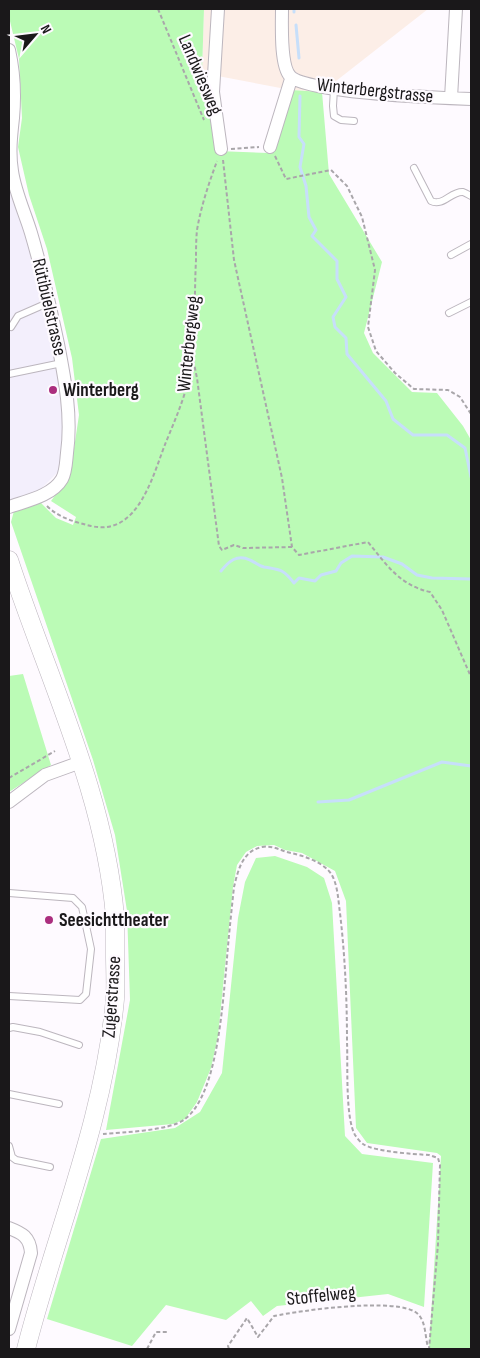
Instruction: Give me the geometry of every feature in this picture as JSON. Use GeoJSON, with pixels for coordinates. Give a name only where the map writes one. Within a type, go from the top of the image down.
{"type":"FeatureCollection","features":[{"type":"Feature","properties":{"kind":"main road","name":"Zugerstrasse"},"geometry":{"type":"LineString","coordinates":[[9,560],[81,762],[101,834],[115,918],[115,998],[105,1073],[91,1132],[26,1349]]}},
{"type":"Feature","properties":{"kind":"street"},"geometry":{"type":"LineString","coordinates":[[218,9],[213,92],[221,149]]}},
{"type":"Feature","properties":{"kind":"street","name":"Winterbergstrasse"},"geometry":{"type":"LineString","coordinates":[[282,9],[286,71],[292,78],[313,86],[356,92],[471,99]]}},
{"type":"Feature","properties":{"kind":"street"},"geometry":{"type":"LineString","coordinates":[[450,98],[456,9]]}},
{"type":"Feature","properties":{"kind":"street","name":"Rütibüelstrasse"},"geometry":{"type":"LineString","coordinates":[[9,50],[13,89],[13,117],[10,137],[12,171],[42,269],[50,302],[62,363],[69,423],[65,472],[56,486],[39,496],[12,506]]}},
{"type":"Feature","properties":{"kind":"street"},"geometry":{"type":"LineString","coordinates":[[270,147],[292,78]]}},
{"type":"Feature","properties":{"kind":"street"},"geometry":{"type":"LineString","coordinates":[[9,802],[46,775],[81,762]]}},
{"type":"Feature","properties":{"kind":"street"},"geometry":{"type":"LineString","coordinates":[[9,1228],[22,1233],[28,1238],[31,1246],[31,1253],[9,1329]]}},
{"type":"Feature","properties":{"kind":"lane"},"geometry":{"type":"LineString","coordinates":[[334,89],[334,116],[341,120],[354,121]]}},
{"type":"Feature","properties":{"kind":"lane"},"geometry":{"type":"LineString","coordinates":[[414,168],[434,203],[463,192],[471,196]]}},
{"type":"Feature","properties":{"kind":"lane"},"geometry":{"type":"LineString","coordinates":[[451,255],[471,244]]}},
{"type":"Feature","properties":{"kind":"lane"},"geometry":{"type":"LineString","coordinates":[[10,327],[18,316],[50,302]]}},
{"type":"Feature","properties":{"kind":"lane"},"geometry":{"type":"LineString","coordinates":[[449,313],[471,302]]}},
{"type":"Feature","properties":{"kind":"lane"},"geometry":{"type":"LineString","coordinates":[[9,374],[62,363]]}},
{"type":"Feature","properties":{"kind":"lane"},"geometry":{"type":"LineString","coordinates":[[9,893],[73,898],[82,907],[90,949],[86,994],[80,1000],[9,996]]}},
{"type":"Feature","properties":{"kind":"lane"},"geometry":{"type":"LineString","coordinates":[[9,1028],[13,1027],[40,1032],[79,1045]]}},
{"type":"Feature","properties":{"kind":"lane"},"geometry":{"type":"LineString","coordinates":[[9,1094],[60,1104]]}},
{"type":"Feature","properties":{"kind":"lane"},"geometry":{"type":"LineString","coordinates":[[9,1146],[12,1157],[16,1160],[50,1167]]}},
{"type":"Feature","properties":{"kind":"path","name":"Landwiesweg"},"geometry":{"type":"LineString","coordinates":[[158,9],[204,120]]}},
{"type":"Feature","properties":{"kind":"path"},"geometry":{"type":"LineString","coordinates":[[471,414],[460,397],[448,390],[414,389],[395,373],[376,351],[368,327],[375,270],[362,217],[347,186],[331,170],[286,179],[270,147],[221,149],[234,260],[282,478],[292,547],[299,555],[368,542],[393,572],[406,584],[419,590],[430,592],[442,610],[471,677]]}},
{"type":"Feature","properties":{"kind":"path","name":"Winterbergweg"},"geometry":{"type":"LineString","coordinates":[[39,496],[48,508],[58,516],[98,527],[113,526],[127,518],[137,508],[146,494],[181,408],[189,378],[192,353],[197,230],[207,188],[221,149]]}},
{"type":"Feature","properties":{"kind":"path"},"geometry":{"type":"LineString","coordinates":[[192,353],[198,378],[219,546],[222,550],[234,544],[243,548],[292,547]]}},
{"type":"Feature","properties":{"kind":"path"},"geometry":{"type":"LineString","coordinates":[[9,778],[55,750]]}},
{"type":"Feature","properties":{"kind":"path"},"geometry":{"type":"LineString","coordinates":[[91,1132],[100,1134],[174,1125],[185,1119],[193,1110],[202,1094],[212,1068],[219,1034],[234,887],[239,869],[247,853],[259,847],[275,847],[304,856],[329,870],[336,887],[342,933],[348,1090],[352,1128],[356,1137],[363,1144],[376,1148],[429,1155],[438,1158],[440,1165],[438,1244],[429,1349]]}},
{"type":"Feature","properties":{"kind":"path","name":"Stoffelweg"},"geometry":{"type":"LineString","coordinates":[[228,1349],[228,1346],[247,1318],[258,1337],[274,1316],[342,1306],[376,1305],[411,1310],[418,1314],[422,1321],[429,1349]]}},
{"type":"Feature","properties":{"kind":"path"},"geometry":{"type":"LineString","coordinates":[[147,1349],[156,1332],[169,1332]]}},
{"type":"Feature","properties":{"kind":"shaded area"},"geometry":{"type":"Polygon","coordinates":[[[204,9],[428,9],[322,92],[291,90],[202,73],[204,9]]]}},
{"type":"Feature","properties":{"kind":"shaded area"},"geometry":{"type":"Polygon","coordinates":[[[9,172],[46,313],[64,403],[61,469],[39,491],[9,502],[9,172]]]}},
{"type":"Feature","properties":{"kind":"green space"},"geometry":{"type":"Polygon","coordinates":[[[9,9],[204,9],[202,73],[217,151],[268,153],[291,90],[322,92],[329,174],[382,262],[364,333],[373,353],[412,392],[437,393],[463,426],[471,440],[471,1349],[429,1349],[441,1156],[437,1153],[367,1143],[356,1128],[346,901],[335,871],[302,853],[285,850],[274,845],[257,846],[246,852],[237,865],[233,887],[218,1036],[211,1068],[197,1102],[185,1119],[173,1124],[106,1130],[130,1000],[127,911],[115,835],[93,760],[11,522],[14,511],[40,502],[56,518],[73,525],[76,517],[51,501],[70,475],[79,415],[72,358],[47,249],[29,195],[18,147],[22,118],[19,59],[9,17],[9,9]]]}},
{"type":"Feature","properties":{"kind":"green space"},"geometry":{"type":"Polygon","coordinates":[[[23,674],[51,765],[9,792],[9,676],[23,674]]]}},
{"type":"Feature","properties":{"kind":"green space"},"geometry":{"type":"Polygon","coordinates":[[[275,856],[307,867],[324,878],[332,903],[345,1136],[362,1154],[433,1163],[424,1307],[388,1294],[277,1306],[263,1316],[251,1301],[226,1320],[166,1305],[132,1346],[47,1319],[101,1139],[175,1128],[200,1112],[222,1073],[238,918],[245,882],[256,858],[275,856]]]}},
{"type":"Feature","properties":{"kind":"waterway"},"geometry":{"type":"LineString","coordinates":[[296,25],[299,58]]}},
{"type":"Feature","properties":{"kind":"waterway"},"geometry":{"type":"LineString","coordinates":[[300,96],[299,137],[304,144],[300,167],[306,186],[309,217],[316,230],[312,236],[337,261],[337,279],[346,297],[333,317],[335,327],[346,338],[347,354],[386,401],[393,419],[413,435],[447,435],[465,448],[471,477]]}},
{"type":"Feature","properties":{"kind":"waterway"},"geometry":{"type":"LineString","coordinates":[[221,571],[227,564],[237,558],[245,558],[262,566],[281,571],[294,583],[299,578],[315,581],[321,575],[336,571],[341,563],[352,556],[383,557],[402,564],[417,575],[432,578],[471,579]]}},
{"type":"Feature","properties":{"kind":"waterway"},"geometry":{"type":"LineString","coordinates":[[318,802],[349,800],[442,762],[471,766]]}},
{"type":"Feature","properties":{"kind":"place","name":"Winterberg"},"geometry":{"type":"Point","coordinates":[53,390]}},
{"type":"Feature","properties":{"kind":"place","name":"Seesichttheater"},"geometry":{"type":"Point","coordinates":[49,920]}}]}
